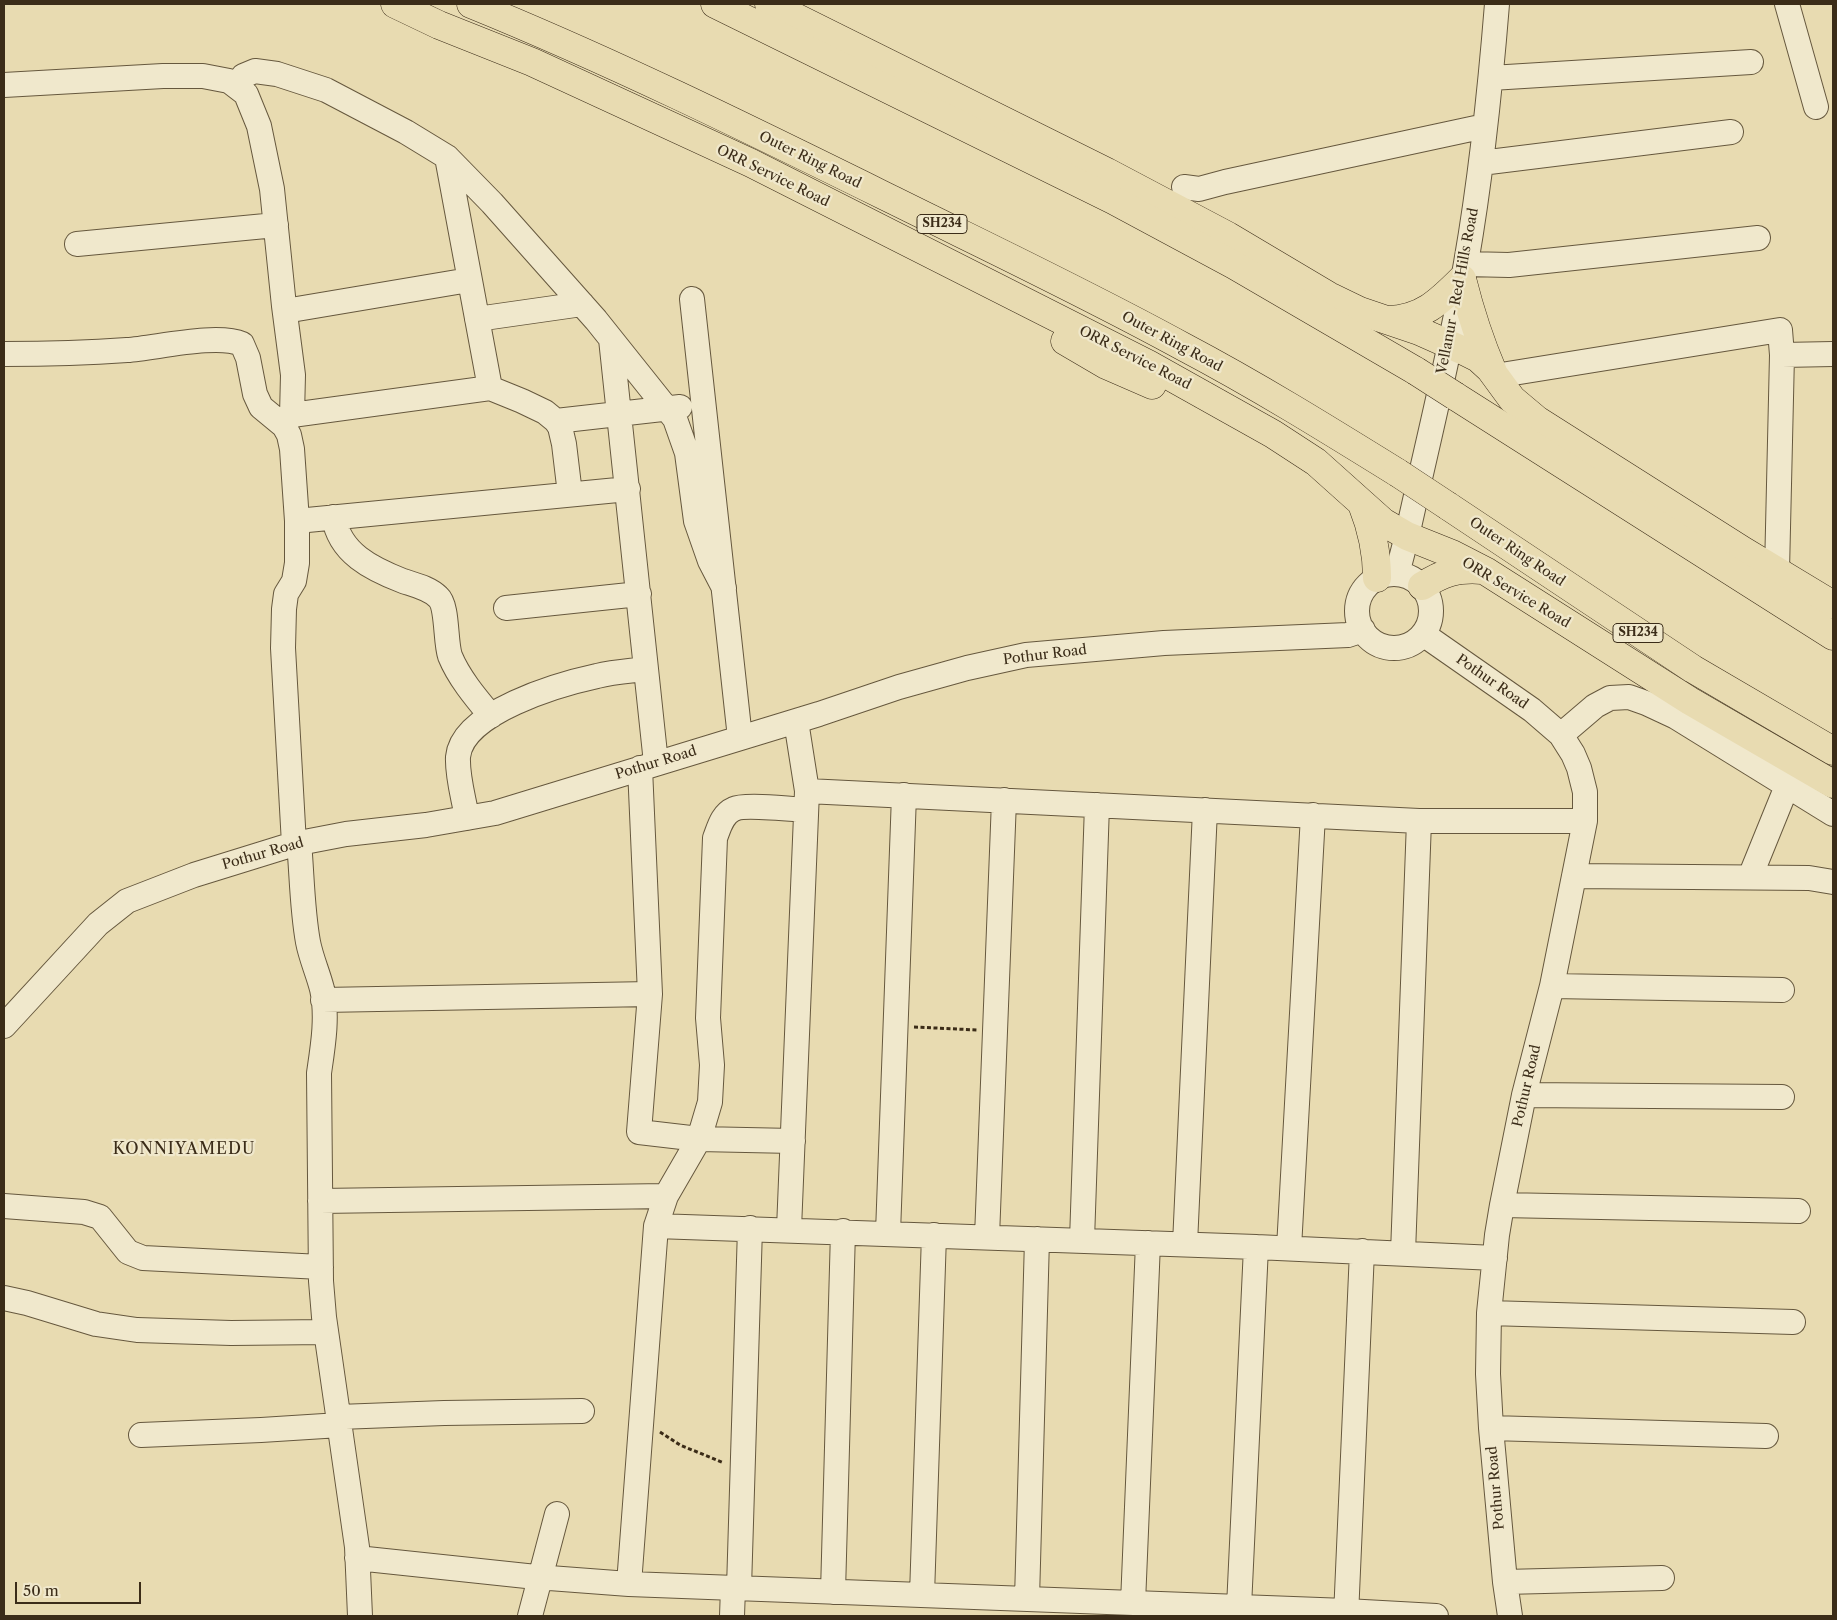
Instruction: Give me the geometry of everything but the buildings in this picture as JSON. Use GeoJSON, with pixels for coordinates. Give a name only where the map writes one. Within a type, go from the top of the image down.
{"type":"FeatureCollection","features":[{"type":"Feature","properties":{"kind":"main road","name":"ORR Service Road"},"geometry":{"type":"LineString","coordinates":[[395,4],[439,25],[532,62],[751,163],[1148,364],[1273,434],[1316,462],[1383,522],[1407,536],[1452,554],[1483,570],[1690,701],[1833,784]]}},
{"type":"Feature","properties":{"kind":"main road","name":"Outer Ring Road"},"geometry":{"type":"LineString","coordinates":[[471,4],[558,40],[723,117],[1047,277],[1180,345],[1268,393],[1398,473],[1693,669],[1833,751]]}},
{"type":"Feature","properties":{"kind":"main road"},"geometry":{"type":"LineString","coordinates":[[715,4],[1121,204],[1234,265],[1416,371],[1833,636]]}},
{"type":"Feature","properties":{"kind":"main road"},"geometry":{"type":"LineString","coordinates":[[768,4],[1107,172],[1228,236],[1329,296],[1360,311],[1419,331],[1478,358],[1495,376],[1512,399],[1538,420],[1833,605]]}},
{"type":"Feature","properties":{"kind":"main road"},"geometry":{"type":"LineString","coordinates":[[1386,320],[1403,319],[1422,312],[1441,300],[1464,271]]}},
{"type":"Feature","properties":{"kind":"main road"},"geometry":{"type":"LineString","coordinates":[[1464,271],[1469,307],[1495,376]]}},
{"type":"Feature","properties":{"kind":"main road"},"geometry":{"type":"LineString","coordinates":[[1362,502],[1374,538],[1377,559],[1387,576]]}},
{"type":"Feature","properties":{"kind":"main road"},"geometry":{"type":"LineString","coordinates":[[1422,586],[1440,575],[1453,570],[1483,570]]}},
{"type":"Feature","properties":{"kind":"street"},"geometry":{"type":"LineString","coordinates":[[1497,4],[1510,4]]}},
{"type":"Feature","properties":{"kind":"street","name":"Vellanur - Red Hills Road"},"geometry":{"type":"LineString","coordinates":[[1387,576],[1407,536],[1464,271],[1481,163],[1497,4]]}},
{"type":"Feature","properties":{"kind":"street"},"geometry":{"type":"LineString","coordinates":[[1787,4],[1816,107]]}},
{"type":"Feature","properties":{"kind":"street"},"geometry":{"type":"LineString","coordinates":[[1491,78],[1751,62]]}},
{"type":"Feature","properties":{"kind":"street"},"geometry":{"type":"LineString","coordinates":[[237,87],[244,76],[255,71],[277,74],[326,90],[406,132],[447,158],[492,203],[582,304],[675,419],[686,453],[696,521],[710,561],[724,588]]}},
{"type":"Feature","properties":{"kind":"street"},"geometry":{"type":"LineString","coordinates":[[4,85],[163,76],[203,76],[229,81],[246,94],[259,126],[272,189],[293,375],[288,421],[297,521],[297,563],[294,581],[286,594],[283,648],[297,843],[307,940],[322,989],[323,1000],[324,1043],[320,1073],[321,1267],[326,1332],[358,1558],[360,1616]]}},
{"type":"Feature","properties":{"kind":"street"},"geometry":{"type":"LineString","coordinates":[[1184,187],[1199,188],[1485,126]]}},
{"type":"Feature","properties":{"kind":"street"},"geometry":{"type":"LineString","coordinates":[[1481,163],[1731,132]]}},
{"type":"Feature","properties":{"kind":"street"},"geometry":{"type":"LineString","coordinates":[[447,158],[490,388]]}},
{"type":"Feature","properties":{"kind":"street"},"geometry":{"type":"LineString","coordinates":[[77,244],[276,225]]}},
{"type":"Feature","properties":{"kind":"street"},"geometry":{"type":"LineString","coordinates":[[1464,271],[1758,238]]}},
{"type":"Feature","properties":{"kind":"street"},"geometry":{"type":"LineString","coordinates":[[285,311],[470,280]]}},
{"type":"Feature","properties":{"kind":"street"},"geometry":{"type":"LineString","coordinates":[[692,300],[740,738]]}},
{"type":"Feature","properties":{"kind":"street"},"geometry":{"type":"LineString","coordinates":[[477,319],[582,304]]}},
{"type":"Feature","properties":{"kind":"street"},"geometry":{"type":"LineString","coordinates":[[1495,376],[1780,330],[1782,355],[1777,571]]}},
{"type":"Feature","properties":{"kind":"street"},"geometry":{"type":"LineString","coordinates":[[611,339],[646,670],[650,994],[639,1132],[699,1138],[793,1141]]}},
{"type":"Feature","properties":{"kind":"street"},"geometry":{"type":"LineString","coordinates":[[4,354],[60,354],[129,350],[233,340],[242,344],[248,358],[255,394],[261,407],[288,421],[490,388],[545,412],[560,427],[570,494]]}},
{"type":"Feature","properties":{"kind":"street"},"geometry":{"type":"LineString","coordinates":[[1782,355],[1833,354]]}},
{"type":"Feature","properties":{"kind":"street"},"geometry":{"type":"LineString","coordinates":[[556,422],[704,404]]}},
{"type":"Feature","properties":{"kind":"street"},"geometry":{"type":"LineString","coordinates":[[686,453],[710,465]]}},
{"type":"Feature","properties":{"kind":"street"},"geometry":{"type":"LineString","coordinates":[[297,521],[628,489]]}},
{"type":"Feature","properties":{"kind":"street"},"geometry":{"type":"LineString","coordinates":[[334,517],[336,531],[347,548],[365,563],[394,577],[424,588],[436,595],[442,602],[450,656],[462,678],[491,716]]}},
{"type":"Feature","properties":{"kind":"street"},"geometry":{"type":"LineString","coordinates":[[1387,576],[1411,578],[1422,586],[1430,602],[1430,618],[1423,634],[1408,645],[1391,648],[1382,646],[1374,642],[1363,630],[1359,621],[1358,604],[1364,589],[1387,576]]}},
{"type":"Feature","properties":{"kind":"street"},"geometry":{"type":"LineString","coordinates":[[506,608],[639,594]]}},
{"type":"Feature","properties":{"kind":"street","name":"Pothur Road"},"geometry":{"type":"LineString","coordinates":[[4,1026],[93,929],[113,910],[127,901],[194,875],[297,843],[346,834],[426,825],[495,813],[796,721],[899,687],[967,668],[1026,655],[1164,644],[1348,635],[1363,630]]}},
{"type":"Feature","properties":{"kind":"street","name":"Pothur Road"},"geometry":{"type":"LineString","coordinates":[[1423,634],[1532,710],[1560,734],[1573,754],[1579,768],[1585,792],[1585,821],[1552,986],[1524,1095],[1502,1205],[1495,1258],[1490,1313],[1488,1374],[1491,1428],[1505,1582],[1510,1616]]}},
{"type":"Feature","properties":{"kind":"street"},"geometry":{"type":"LineString","coordinates":[[467,818],[458,757],[463,742],[480,722],[508,706],[555,686],[598,675],[646,670]]}},
{"type":"Feature","properties":{"kind":"street"},"geometry":{"type":"LineString","coordinates":[[1560,734],[1594,706],[1610,698],[1629,697],[1676,717],[1833,814]]}},
{"type":"Feature","properties":{"kind":"street"},"geometry":{"type":"LineString","coordinates":[[789,1229],[806,800],[796,721]]}},
{"type":"Feature","properties":{"kind":"street"},"geometry":{"type":"LineString","coordinates":[[1750,877],[1787,786]]}},
{"type":"Feature","properties":{"kind":"street"},"geometry":{"type":"LineString","coordinates":[[888,1233],[904,795]]}},
{"type":"Feature","properties":{"kind":"street"},"geometry":{"type":"LineString","coordinates":[[629,1584],[656,1226],[666,1196],[699,1138],[706,1117],[712,1084],[708,1018],[715,838],[722,820],[734,808],[758,808],[806,800],[904,795],[1419,821],[1585,821]]}},
{"type":"Feature","properties":{"kind":"street"},"geometry":{"type":"LineString","coordinates":[[987,1237],[1004,800]]}},
{"type":"Feature","properties":{"kind":"street"},"geometry":{"type":"LineString","coordinates":[[1082,1240],[1097,805]]}},
{"type":"Feature","properties":{"kind":"street"},"geometry":{"type":"LineString","coordinates":[[1185,1244],[1204,810]]}},
{"type":"Feature","properties":{"kind":"street"},"geometry":{"type":"LineString","coordinates":[[1290,1248],[1313,815]]}},
{"type":"Feature","properties":{"kind":"street"},"geometry":{"type":"LineString","coordinates":[[1403,1253],[1419,821]]}},
{"type":"Feature","properties":{"kind":"street"},"geometry":{"type":"LineString","coordinates":[[1574,876],[1809,878],[1833,882]]}},
{"type":"Feature","properties":{"kind":"street"},"geometry":{"type":"LineString","coordinates":[[1552,986],[1782,990]]}},
{"type":"Feature","properties":{"kind":"street"},"geometry":{"type":"LineString","coordinates":[[323,1000],[650,994]]}},
{"type":"Feature","properties":{"kind":"street"},"geometry":{"type":"LineString","coordinates":[[1524,1095],[1782,1097]]}},
{"type":"Feature","properties":{"kind":"street"},"geometry":{"type":"LineString","coordinates":[[320,1201],[666,1196]]}},
{"type":"Feature","properties":{"kind":"street"},"geometry":{"type":"LineString","coordinates":[[1502,1205],[1798,1211]]}},
{"type":"Feature","properties":{"kind":"street"},"geometry":{"type":"LineString","coordinates":[[4,1206],[84,1212],[100,1217],[128,1252],[143,1258],[321,1267]]}},
{"type":"Feature","properties":{"kind":"street"},"geometry":{"type":"LineString","coordinates":[[656,1226],[1082,1240],[1495,1258]]}},
{"type":"Feature","properties":{"kind":"street"},"geometry":{"type":"LineString","coordinates":[[732,1616],[736,1588],[743,1469],[750,1228]]}},
{"type":"Feature","properties":{"kind":"street"},"geometry":{"type":"LineString","coordinates":[[833,1592],[843,1231]]}},
{"type":"Feature","properties":{"kind":"street"},"geometry":{"type":"LineString","coordinates":[[922,1595],[934,1235]]}},
{"type":"Feature","properties":{"kind":"street"},"geometry":{"type":"LineString","coordinates":[[1027,1599],[1037,1239]]}},
{"type":"Feature","properties":{"kind":"street"},"geometry":{"type":"LineString","coordinates":[[1133,1603],[1148,1243]]}},
{"type":"Feature","properties":{"kind":"street"},"geometry":{"type":"LineString","coordinates":[[1239,1607],[1256,1247]]}},
{"type":"Feature","properties":{"kind":"street"},"geometry":{"type":"LineString","coordinates":[[1346,1613],[1362,1251]]}},
{"type":"Feature","properties":{"kind":"street"},"geometry":{"type":"LineString","coordinates":[[4,1298],[96,1324],[137,1330],[231,1333],[326,1332]]}},
{"type":"Feature","properties":{"kind":"street"},"geometry":{"type":"LineString","coordinates":[[1490,1313],[1792,1322]]}},
{"type":"Feature","properties":{"kind":"street"},"geometry":{"type":"LineString","coordinates":[[141,1435],[261,1430],[339,1421],[444,1413],[582,1411]]}},
{"type":"Feature","properties":{"kind":"street"},"geometry":{"type":"LineString","coordinates":[[1491,1428],[1766,1436]]}},
{"type":"Feature","properties":{"kind":"street"},"geometry":{"type":"LineString","coordinates":[[530,1616],[557,1514]]}},
{"type":"Feature","properties":{"kind":"street"},"geometry":{"type":"LineString","coordinates":[[358,1558],[541,1578],[629,1584],[1436,1616]]}},
{"type":"Feature","properties":{"kind":"street"},"geometry":{"type":"LineString","coordinates":[[1505,1582],[1662,1578]]}},
{"type":"Feature","properties":{"kind":"path"},"geometry":{"type":"LineString","coordinates":[[895,1027],[995,1031]]}},
{"type":"Feature","properties":{"kind":"path"},"geometry":{"type":"LineString","coordinates":[[641,1420],[680,1445],[743,1469]]}},
{"type":"Feature","properties":{"kind":"district","name":"KONNIYAMEDU"},"geometry":{"type":"Point","coordinates":[184,1149]}}]}
